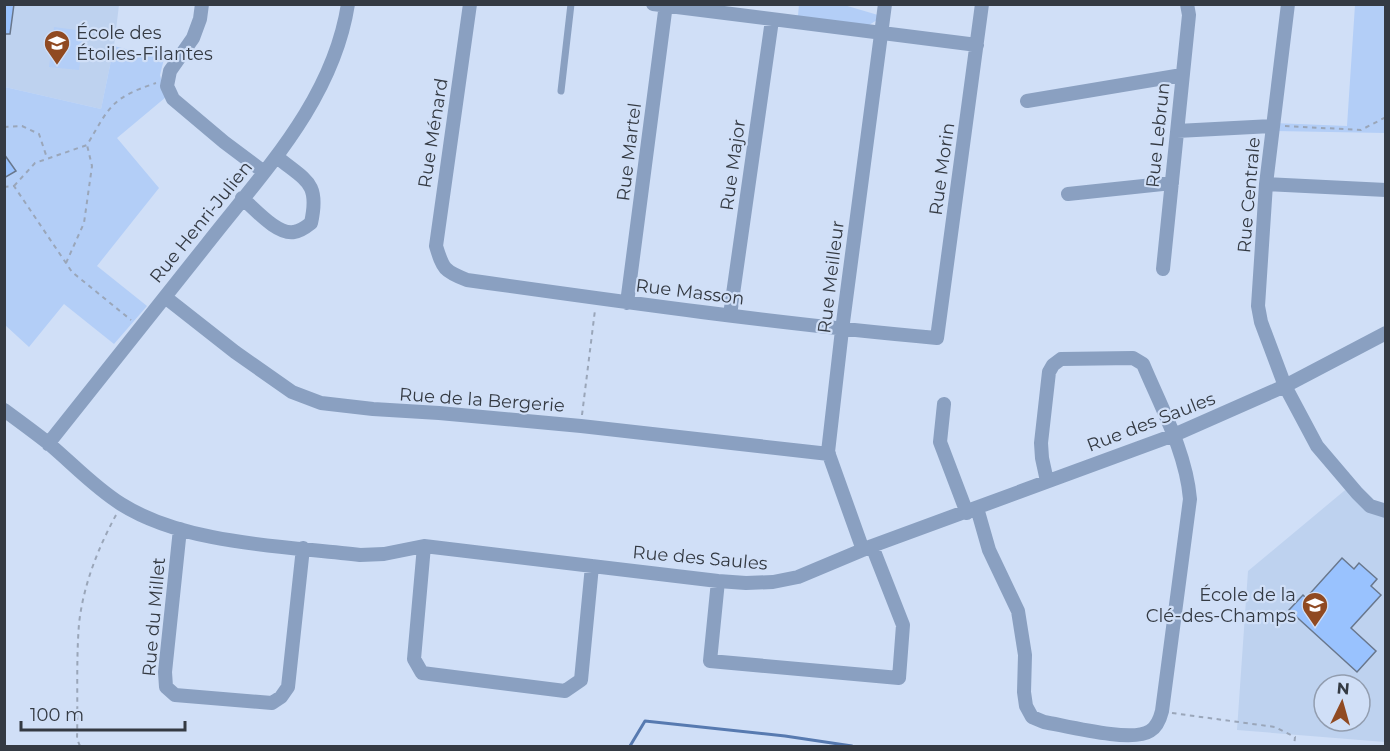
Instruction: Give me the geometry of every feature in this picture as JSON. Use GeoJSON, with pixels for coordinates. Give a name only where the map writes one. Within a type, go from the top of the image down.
{"type":"FeatureCollection","features":[{"type":"Feature","properties":{"kind":"street"},"geometry":{"type":"LineString","coordinates":[[202,4],[200,19],[193,38],[170,70],[167,86],[173,99],[242,157],[264,172]]}},
{"type":"Feature","properties":{"kind":"street","name":"Rue Henri-Julien"},"geometry":{"type":"LineString","coordinates":[[48,444],[277,157],[314,101],[335,60],[348,4]]}},
{"type":"Feature","properties":{"kind":"street","name":"Rue Ménard"},"geometry":{"type":"LineString","coordinates":[[442,266],[436,246],[439,210],[470,4]]}},
{"type":"Feature","properties":{"kind":"street","name":"Rue Meilleur"},"geometry":{"type":"LineString","coordinates":[[718,581],[710,660],[899,678],[903,625],[867,548],[829,454],[842,330],[885,4]]}},
{"type":"Feature","properties":{"kind":"street","name":"Rue Morin"},"geometry":{"type":"LineString","coordinates":[[937,338],[982,4]]}},
{"type":"Feature","properties":{"kind":"street","name":"Rue Lebrun"},"geometry":{"type":"LineString","coordinates":[[1163,270],[1189,15],[1187,4]]}},
{"type":"Feature","properties":{"kind":"street","name":"Rue Centrale"},"geometry":{"type":"LineString","coordinates":[[1288,4],[1266,184],[1258,306],[1261,322],[1285,386],[1317,446],[1359,496],[1370,506],[1386,511]]}},
{"type":"Feature","properties":{"kind":"street"},"geometry":{"type":"LineString","coordinates":[[661,5],[977,45]]}},
{"type":"Feature","properties":{"kind":"street","name":"Rue Martel"},"geometry":{"type":"LineString","coordinates":[[627,303],[661,5]]}},
{"type":"Feature","properties":{"kind":"street","name":"Rue Major"},"geometry":{"type":"LineString","coordinates":[[730,315],[772,20]]}},
{"type":"Feature","properties":{"kind":"street"},"geometry":{"type":"LineString","coordinates":[[1027,101],[1182,75]]}},
{"type":"Feature","properties":{"kind":"street"},"geometry":{"type":"LineString","coordinates":[[1177,130],[1273,126]]}},
{"type":"Feature","properties":{"kind":"street"},"geometry":{"type":"LineString","coordinates":[[242,198],[274,227],[292,233],[302,230],[311,223],[315,196],[311,186],[277,157]]}},
{"type":"Feature","properties":{"kind":"street"},"geometry":{"type":"LineString","coordinates":[[1068,194],[1172,183]]}},
{"type":"Feature","properties":{"kind":"street"},"geometry":{"type":"LineString","coordinates":[[1266,184],[1386,190]]}},
{"type":"Feature","properties":{"kind":"street","name":"Rue Masson"},"geometry":{"type":"LineString","coordinates":[[442,266],[467,280],[842,330],[937,338]]}},
{"type":"Feature","properties":{"kind":"street","name":"Rue de la Bergerie"},"geometry":{"type":"LineString","coordinates":[[165,297],[235,352],[292,392],[321,404],[373,410],[439,412],[829,454]]}},
{"type":"Feature","properties":{"kind":"street","name":"Rue des Saules"},"geometry":{"type":"LineString","coordinates":[[4,410],[48,444],[84,477],[122,505],[150,520],[215,539],[360,555],[384,554],[424,546],[746,583],[798,577],[867,548],[1174,435],[1285,386],[1386,333]]}},
{"type":"Feature","properties":{"kind":"street"},"geometry":{"type":"LineString","coordinates":[[944,404],[940,442],[1018,611],[1025,655],[1024,692],[1026,706],[1032,717],[1044,722],[1124,736],[1151,731],[1159,721],[1162,711],[1190,499],[1189,483],[1174,435],[1143,364],[1133,358],[1061,358],[1053,365],[1049,372],[1041,444],[1047,481]]}},
{"type":"Feature","properties":{"kind":"street","name":"Rue du Millet"},"geometry":{"type":"LineString","coordinates":[[180,529],[165,672],[166,687],[175,695],[272,703],[281,697],[288,687],[303,548]]}},
{"type":"Feature","properties":{"kind":"street"},"geometry":{"type":"LineString","coordinates":[[424,546],[414,659],[422,674],[553,690],[565,691],[580,680],[592,566]]}},
{"type":"Feature","properties":{"kind":"lane"},"geometry":{"type":"LineString","coordinates":[[561,91],[571,4]]}},
{"type":"Feature","properties":{"kind":"path"},"geometry":{"type":"LineString","coordinates":[[4,187],[14,186],[34,163],[87,145],[110,106],[130,92],[168,79]]}},
{"type":"Feature","properties":{"kind":"path"},"geometry":{"type":"LineString","coordinates":[[1273,126],[1361,130],[1386,117]]}},
{"type":"Feature","properties":{"kind":"path"},"geometry":{"type":"LineString","coordinates":[[4,127],[22,126],[39,134],[47,159]]}},
{"type":"Feature","properties":{"kind":"path"},"geometry":{"type":"LineString","coordinates":[[66,263],[84,223],[92,166],[87,145]]}},
{"type":"Feature","properties":{"kind":"path"},"geometry":{"type":"LineString","coordinates":[[14,186],[72,272],[140,328]]}},
{"type":"Feature","properties":{"kind":"path"},"geometry":{"type":"LineString","coordinates":[[581,426],[596,298]]}},
{"type":"Feature","properties":{"kind":"path"},"geometry":{"type":"LineString","coordinates":[[80,747],[77,739],[79,624],[83,600],[98,549],[122,505]]}},
{"type":"Feature","properties":{"kind":"path"},"geometry":{"type":"LineString","coordinates":[[1162,711],[1275,727],[1295,737],[1294,747]]}},
{"type":"Feature","properties":{"kind":"shaded area"},"geometry":{"type":"Polygon","coordinates":[[[799,4],[844,5],[878,15],[877,20],[869,25],[798,16],[799,4]]]}},
{"type":"Feature","properties":{"kind":"shaded area","name":"École des Étoiles-Filantes"},"geometry":{"type":"Polygon","coordinates":[[[5,5],[119,5],[114,46],[101,109],[5,87],[5,5]]]}},
{"type":"Feature","properties":{"kind":"shaded area"},"geometry":{"type":"Polygon","coordinates":[[[1355,5],[1385,5],[1385,133],[1275,131],[1274,123],[1347,126],[1355,5]]]}},
{"type":"Feature","properties":{"kind":"shaded area"},"geometry":{"type":"Polygon","coordinates":[[[54,27],[84,31],[79,70],[49,67],[54,27]]]}},
{"type":"Feature","properties":{"kind":"shaded area"},"geometry":{"type":"Polygon","coordinates":[[[114,46],[164,59],[160,75],[166,97],[117,138],[159,188],[97,266],[147,306],[114,344],[64,304],[29,347],[5,325],[5,87],[101,109],[114,46]]]}},
{"type":"Feature","properties":{"kind":"shaded area","name":"École de la Clé-des-Champs"},"geometry":{"type":"Polygon","coordinates":[[[1350,486],[1385,511],[1385,742],[1237,730],[1248,571],[1350,486]]]}},
{"type":"Feature","properties":{"kind":"building"},"geometry":{"type":"Polygon","coordinates":[[[4,4],[14,4],[10,34],[4,34],[4,4]]]}},
{"type":"Feature","properties":{"kind":"building"},"geometry":{"type":"Polygon","coordinates":[[[4,154],[16,171],[4,178],[4,154]]]}},
{"type":"Feature","properties":{"kind":"building"},"geometry":{"type":"Polygon","coordinates":[[[1342,558],[1354,569],[1359,563],[1377,579],[1371,586],[1381,595],[1351,628],[1376,651],[1357,672],[1289,610],[1303,595],[1306,598],[1342,558]]]}},
{"type":"Feature","properties":{"kind":"waterway"},"geometry":{"type":"LineString","coordinates":[[630,746],[645,721],[785,736],[852,746]]}},
{"type":"Feature","properties":{"kind":"place","name":"École des Étoiles-Filantes"},"geometry":{"type":"Point","coordinates":[57,66]}},
{"type":"Feature","properties":{"kind":"place","name":"École de la Clé-des-Champs"},"geometry":{"type":"Point","coordinates":[1315,628]}}]}
